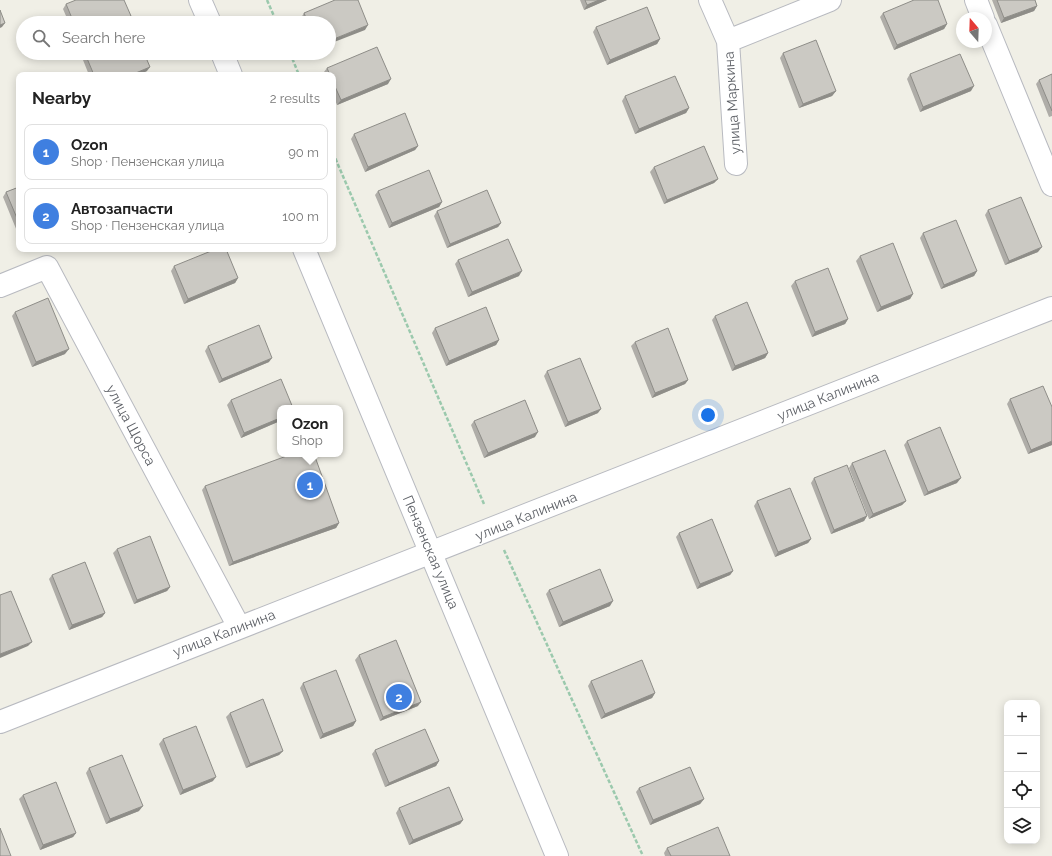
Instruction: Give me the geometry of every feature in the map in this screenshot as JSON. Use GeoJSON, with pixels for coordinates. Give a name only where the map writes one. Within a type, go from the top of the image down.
{"type":"FeatureCollection","features":[{"type":"Feature","properties":{"kind":"street"},"geometry":{"type":"LineString","coordinates":[[200,0],[207,16]]}},
{"type":"Feature","properties":{"kind":"street","name":"улица Маркина"},"geometry":{"type":"LineString","coordinates":[[710,0],[728,41],[736,164]]}},
{"type":"Feature","properties":{"kind":"street","name":"улица Маркина"},"geometry":{"type":"LineString","coordinates":[[728,41],[830,0]]}},
{"type":"Feature","properties":{"kind":"street"},"geometry":{"type":"LineString","coordinates":[[976,0],[981,12]]}},
{"type":"Feature","properties":{"kind":"street"},"geometry":{"type":"LineString","coordinates":[[992,40],[1052,185]]}},
{"type":"Feature","properties":{"kind":"street"},"geometry":{"type":"LineString","coordinates":[[225,60],[231,72]]}},
{"type":"Feature","properties":{"kind":"street","name":"Пензенская улица"},"geometry":{"type":"LineString","coordinates":[[305,252],[557,856]]}},
{"type":"Feature","properties":{"kind":"street","name":"улица Щорса"},"geometry":{"type":"LineString","coordinates":[[0,286],[47,267],[239,627]]}},
{"type":"Feature","properties":{"kind":"street","name":"улица Калинина"},"geometry":{"type":"LineString","coordinates":[[0,722],[239,627],[431,554],[1052,308]]}},
{"type":"Feature","properties":{"kind":"path"},"geometry":{"type":"LineString","coordinates":[[267,0],[274,16]]}},
{"type":"Feature","properties":{"kind":"path"},"geometry":{"type":"LineString","coordinates":[[293,60],[299,72]]}},
{"type":"Feature","properties":{"kind":"building"},"geometry":{"type":"Polygon","coordinates":[[[76,0],[124,0],[131,16],[71,16],[66,4],[76,0]]]}},
{"type":"Feature","properties":{"kind":"building"},"geometry":{"type":"Polygon","coordinates":[[[335,0],[358,0],[368,25],[336,38],[336,16],[305,16],[304,13],[335,0]]]}},
{"type":"Feature","properties":{"kind":"building"},"geometry":{"type":"Polygon","coordinates":[[[585,0],[599,0],[587,5],[585,0]]]}},
{"type":"Feature","properties":{"kind":"building"},"geometry":{"type":"Polygon","coordinates":[[[914,0],[938,0],[947,24],[897,45],[883,13],[914,0]]]}},
{"type":"Feature","properties":{"kind":"building"},"geometry":{"type":"Polygon","coordinates":[[[997,0],[1035,0],[1037,6],[1004,18],[997,0]]]}},
{"type":"Feature","properties":{"kind":"building"},"geometry":{"type":"Polygon","coordinates":[[[647,7],[660,39],[610,60],[596,27],[647,7]]]}},
{"type":"Feature","properties":{"kind":"building"},"geometry":{"type":"Polygon","coordinates":[[[0,10],[5,23],[0,25],[0,10]]]}},
{"type":"Feature","properties":{"kind":"building"},"geometry":{"type":"Polygon","coordinates":[[[816,40],[836,91],[803,104],[783,53],[816,40]]]}},
{"type":"Feature","properties":{"kind":"building"},"geometry":{"type":"Polygon","coordinates":[[[377,47],[391,79],[341,100],[336,89],[336,72],[329,72],[327,68],[377,47]]]}},
{"type":"Feature","properties":{"kind":"building"},"geometry":{"type":"Polygon","coordinates":[[[960,54],[974,86],[923,107],[910,74],[960,54]]]}},
{"type":"Feature","properties":{"kind":"building"},"geometry":{"type":"Polygon","coordinates":[[[88,60],[147,60],[150,67],[138,72],[93,72],[88,60]]]}},
{"type":"Feature","properties":{"kind":"building"},"geometry":{"type":"Polygon","coordinates":[[[1052,74],[1052,111],[1039,80],[1052,74]]]}},
{"type":"Feature","properties":{"kind":"building"},"geometry":{"type":"Polygon","coordinates":[[[675,76],[689,108],[639,129],[625,96],[675,76]]]}},
{"type":"Feature","properties":{"kind":"building"},"geometry":{"type":"Polygon","coordinates":[[[405,113],[418,146],[368,167],[354,134],[405,113]]]}},
{"type":"Feature","properties":{"kind":"building"},"geometry":{"type":"Polygon","coordinates":[[[704,146],[718,179],[667,200],[654,167],[704,146]]]}},
{"type":"Feature","properties":{"kind":"building"},"geometry":{"type":"Polygon","coordinates":[[[429,170],[442,202],[392,223],[378,191],[429,170]]]}},
{"type":"Feature","properties":{"kind":"building"},"geometry":{"type":"Polygon","coordinates":[[[16,188],[16,216],[6,192],[16,188]]]}},
{"type":"Feature","properties":{"kind":"building"},"geometry":{"type":"Polygon","coordinates":[[[487,190],[501,223],[450,244],[437,211],[487,190]]]}},
{"type":"Feature","properties":{"kind":"building"},"geometry":{"type":"Polygon","coordinates":[[[1021,197],[1042,247],[1009,261],[988,210],[1021,197]]]}},
{"type":"Feature","properties":{"kind":"building"},"geometry":{"type":"Polygon","coordinates":[[[956,220],[977,271],[944,285],[923,233],[956,220]]]}},
{"type":"Feature","properties":{"kind":"building"},"geometry":{"type":"Polygon","coordinates":[[[508,239],[522,271],[472,292],[458,260],[508,239]]]}},
{"type":"Feature","properties":{"kind":"building"},"geometry":{"type":"Polygon","coordinates":[[[893,243],[913,294],[881,307],[860,256],[893,243]]]}},
{"type":"Feature","properties":{"kind":"building"},"geometry":{"type":"Polygon","coordinates":[[[209,252],[227,252],[238,278],[188,299],[174,266],[209,252]]]}},
{"type":"Feature","properties":{"kind":"building"},"geometry":{"type":"Polygon","coordinates":[[[828,268],[848,319],[815,332],[795,281],[828,268]]]}},
{"type":"Feature","properties":{"kind":"building"},"geometry":{"type":"Polygon","coordinates":[[[48,298],[69,349],[36,362],[15,312],[48,298]]]}},
{"type":"Feature","properties":{"kind":"building"},"geometry":{"type":"Polygon","coordinates":[[[747,302],[768,353],[735,366],[715,316],[747,302]]]}},
{"type":"Feature","properties":{"kind":"building"},"geometry":{"type":"Polygon","coordinates":[[[486,307],[499,340],[449,361],[435,328],[486,307]]]}},
{"type":"Feature","properties":{"kind":"building"},"geometry":{"type":"Polygon","coordinates":[[[259,325],[272,358],[222,379],[208,346],[259,325]]]}},
{"type":"Feature","properties":{"kind":"building"},"geometry":{"type":"Polygon","coordinates":[[[668,328],[688,380],[655,393],[635,342],[668,328]]]}},
{"type":"Feature","properties":{"kind":"building"},"geometry":{"type":"Polygon","coordinates":[[[580,358],[601,409],[568,422],[547,371],[580,358]]]}},
{"type":"Feature","properties":{"kind":"building"},"geometry":{"type":"Polygon","coordinates":[[[281,379],[292,405],[277,405],[277,419],[244,433],[231,400],[281,379]]]}},
{"type":"Feature","properties":{"kind":"building"},"geometry":{"type":"Polygon","coordinates":[[[1043,386],[1052,407],[1052,441],[1031,450],[1010,399],[1043,386]]]}},
{"type":"Feature","properties":{"kind":"building"},"geometry":{"type":"Polygon","coordinates":[[[525,400],[538,432],[488,453],[474,421],[525,400]]]}},
{"type":"Feature","properties":{"kind":"building"},"geometry":{"type":"Polygon","coordinates":[[[940,427],[961,478],[928,492],[907,441],[940,427]]]}},
{"type":"Feature","properties":{"kind":"building"},"geometry":{"type":"Polygon","coordinates":[[[885,450],[906,501],[873,514],[852,463],[885,450]]]}},
{"type":"Feature","properties":{"kind":"building"},"geometry":{"type":"Polygon","coordinates":[[[284,457],[315,457],[339,523],[233,562],[205,486],[284,457]]]}},
{"type":"Feature","properties":{"kind":"building"},"geometry":{"type":"Polygon","coordinates":[[[847,465],[867,516],[834,530],[814,478],[847,465]]]}},
{"type":"Feature","properties":{"kind":"building"},"geometry":{"type":"Polygon","coordinates":[[[790,488],[811,539],[778,552],[757,501],[790,488]]]}},
{"type":"Feature","properties":{"kind":"building"},"geometry":{"type":"Polygon","coordinates":[[[712,519],[733,571],[700,584],[679,533],[712,519]]]}},
{"type":"Feature","properties":{"kind":"building"},"geometry":{"type":"Polygon","coordinates":[[[150,536],[170,587],[137,600],[117,549],[150,536]]]}},
{"type":"Feature","properties":{"kind":"building"},"geometry":{"type":"Polygon","coordinates":[[[85,562],[105,613],[72,625],[52,575],[85,562]]]}},
{"type":"Feature","properties":{"kind":"building"},"geometry":{"type":"Polygon","coordinates":[[[600,569],[613,601],[563,622],[549,590],[600,569]]]}},
{"type":"Feature","properties":{"kind":"building"},"geometry":{"type":"Polygon","coordinates":[[[11,591],[32,642],[0,654],[0,595],[11,591]]]}},
{"type":"Feature","properties":{"kind":"building"},"geometry":{"type":"Polygon","coordinates":[[[396,640],[421,702],[383,717],[359,655],[396,640]]]}},
{"type":"Feature","properties":{"kind":"building"},"geometry":{"type":"Polygon","coordinates":[[[642,660],[655,693],[605,714],[591,681],[642,660]]]}},
{"type":"Feature","properties":{"kind":"building"},"geometry":{"type":"Polygon","coordinates":[[[336,670],[356,721],[323,734],[303,683],[336,670]]]}},
{"type":"Feature","properties":{"kind":"building"},"geometry":{"type":"Polygon","coordinates":[[[263,699],[283,751],[250,764],[230,713],[263,699]]]}},
{"type":"Feature","properties":{"kind":"building"},"geometry":{"type":"Polygon","coordinates":[[[196,726],[216,777],[183,790],[163,739],[196,726]]]}},
{"type":"Feature","properties":{"kind":"building"},"geometry":{"type":"Polygon","coordinates":[[[425,729],[439,761],[389,783],[375,750],[425,729]]]}},
{"type":"Feature","properties":{"kind":"building"},"geometry":{"type":"Polygon","coordinates":[[[122,755],[143,806],[110,819],[89,768],[122,755]]]}},
{"type":"Feature","properties":{"kind":"building"},"geometry":{"type":"Polygon","coordinates":[[[690,767],[704,799],[653,820],[639,788],[690,767]]]}},
{"type":"Feature","properties":{"kind":"building"},"geometry":{"type":"Polygon","coordinates":[[[56,782],[76,833],[43,845],[23,795],[56,782]]]}},
{"type":"Feature","properties":{"kind":"building"},"geometry":{"type":"Polygon","coordinates":[[[449,787],[463,820],[413,840],[399,808],[449,787]]]}},
{"type":"Feature","properties":{"kind":"building"},"geometry":{"type":"Polygon","coordinates":[[[718,827],[730,856],[671,856],[667,848],[718,827]]]}},
{"type":"Feature","properties":{"kind":"building"},"geometry":{"type":"Polygon","coordinates":[[[0,828],[11,856],[0,856],[0,828]]]}},
{"type":"Feature","properties":{"kind":"place","name":"Ozon"},"geometry":{"type":"Point","coordinates":[310,485]}},
{"type":"Feature","properties":{"kind":"place","name":"Автозапчасти"},"geometry":{"type":"Point","coordinates":[399,697]}}]}
